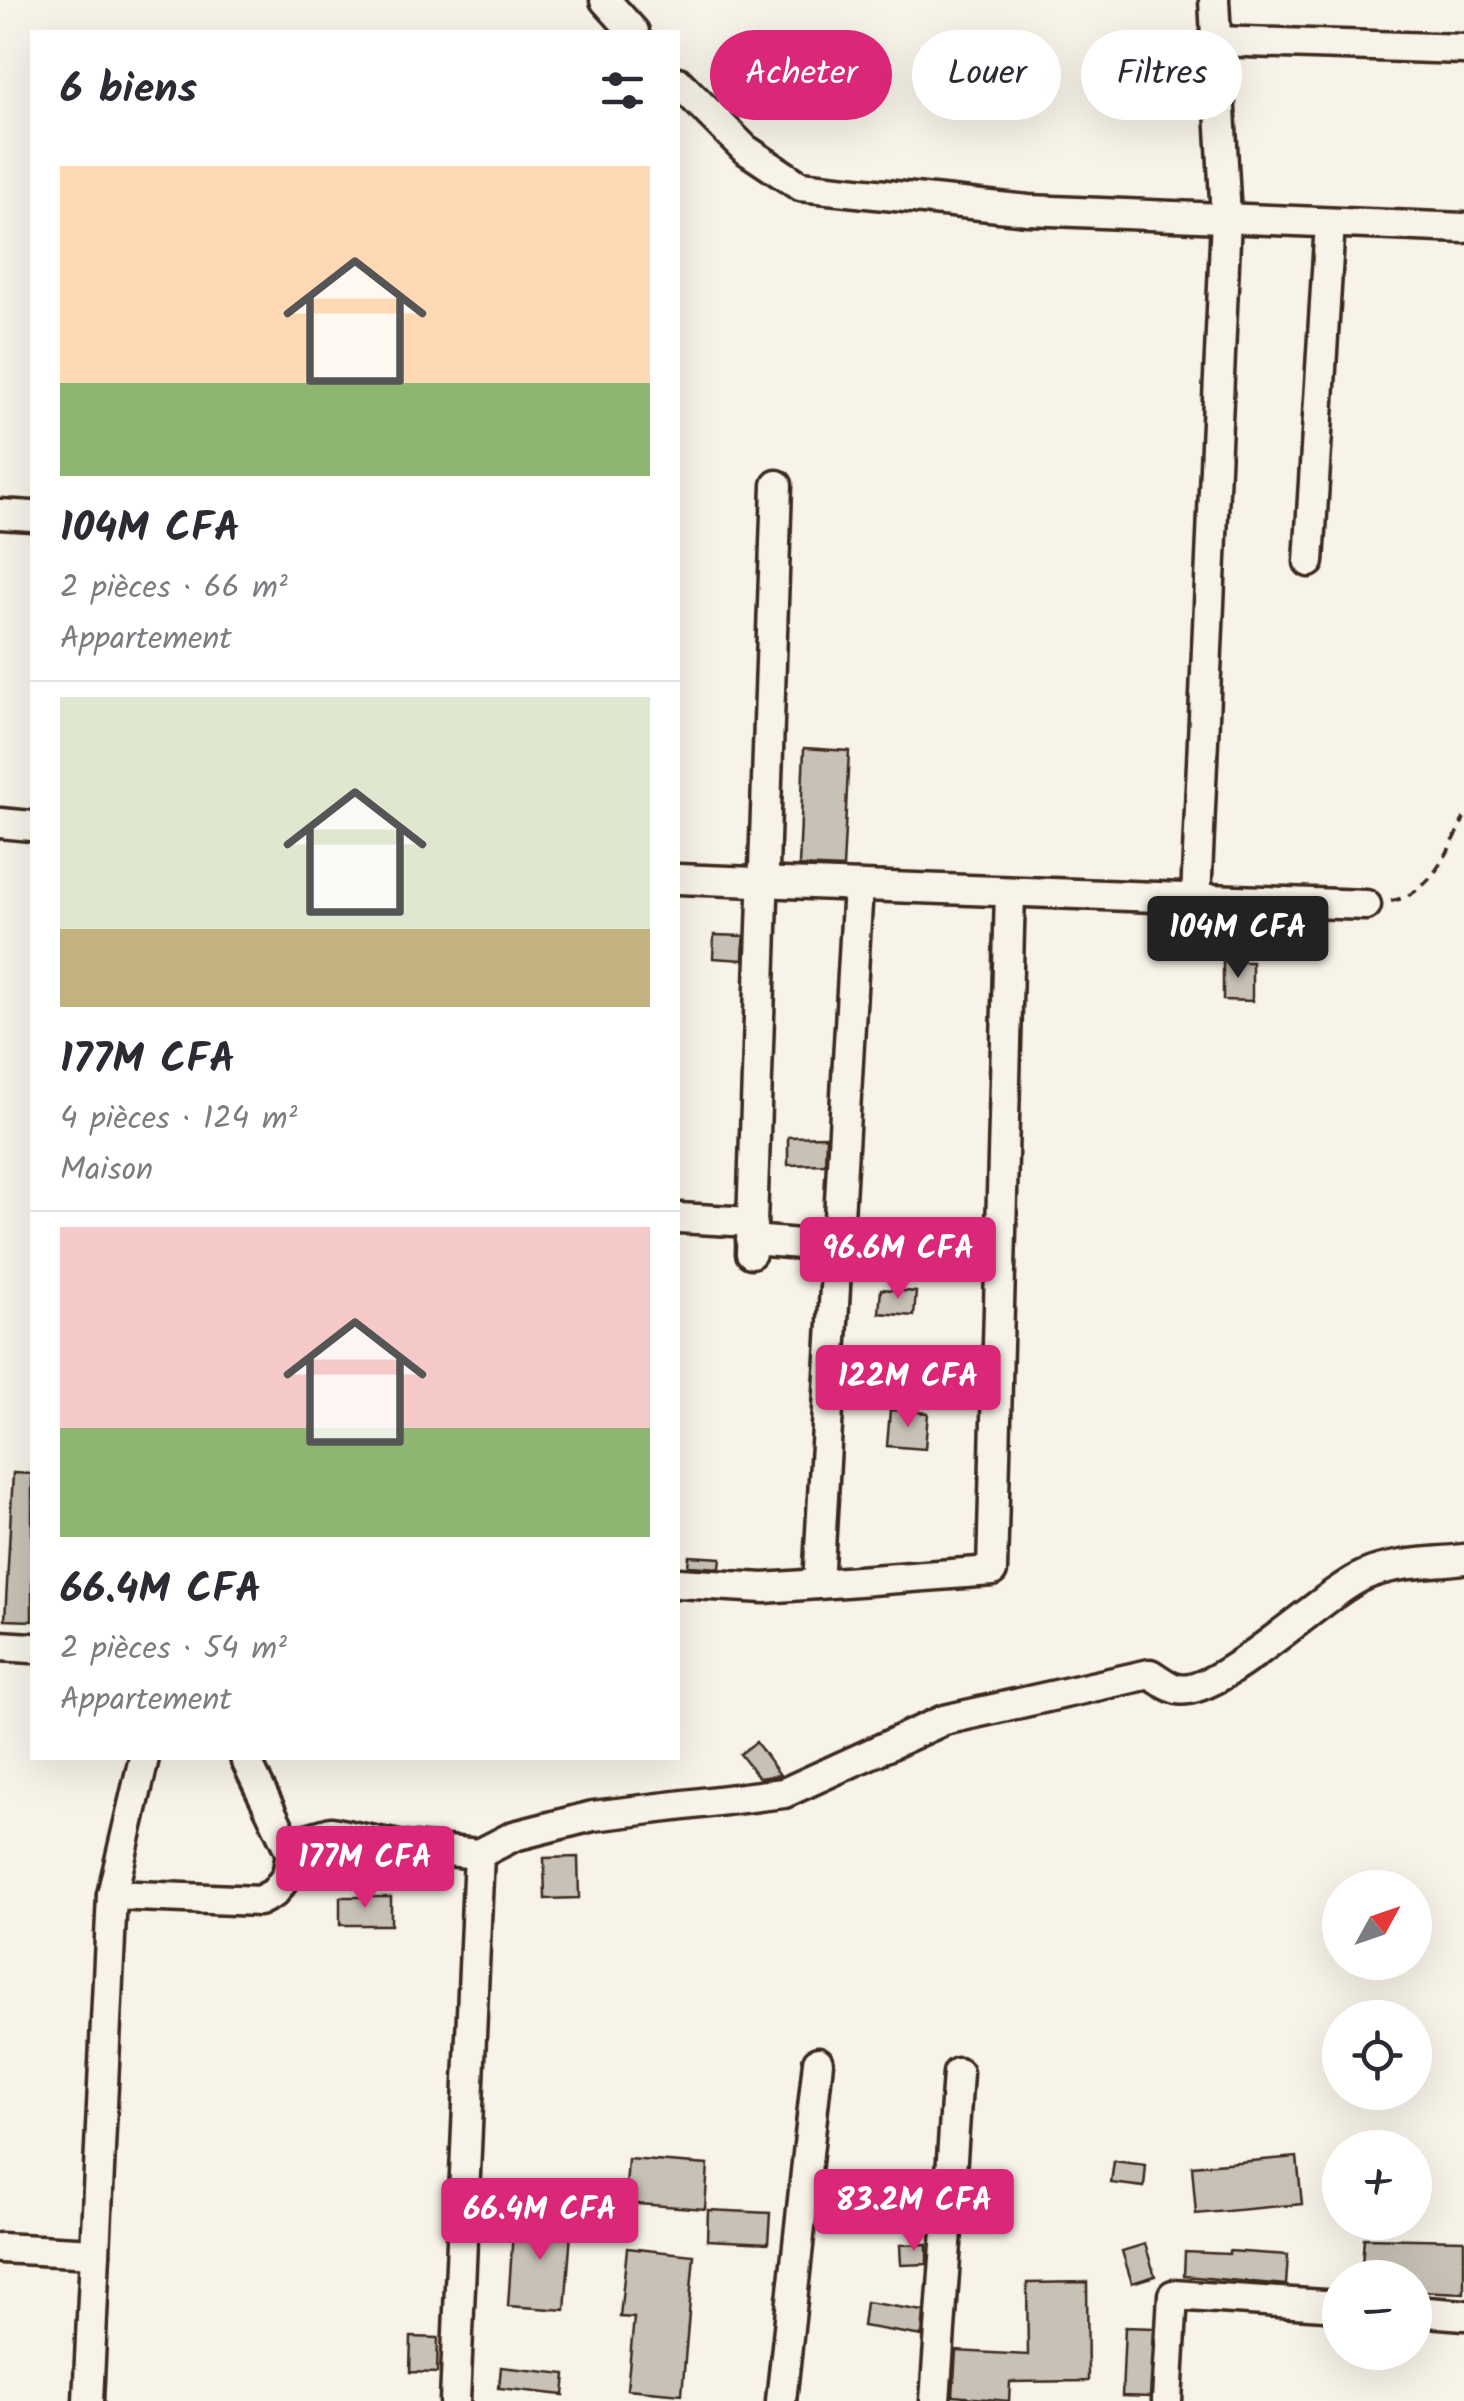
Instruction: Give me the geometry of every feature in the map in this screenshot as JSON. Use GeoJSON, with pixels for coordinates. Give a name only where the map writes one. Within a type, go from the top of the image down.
{"type":"FeatureCollection","features":[{"type":"Feature","properties":{"kind":"street"},"geometry":{"type":"LineString","coordinates":[[605,0],[632,30]]}},
{"type":"Feature","properties":{"kind":"street"},"geometry":{"type":"LineString","coordinates":[[1214,0],[1215,30]]}},
{"type":"Feature","properties":{"kind":"street"},"geometry":{"type":"LineString","coordinates":[[1242,42],[1464,49]]}},
{"type":"Feature","properties":{"kind":"street"},"geometry":{"type":"LineString","coordinates":[[680,84],[745,149],[800,186],[1028,210],[1464,228]]}},
{"type":"Feature","properties":{"kind":"street"},"geometry":{"type":"LineString","coordinates":[[1196,899],[1226,218],[1220,120]]}},
{"type":"Feature","properties":{"kind":"street"},"geometry":{"type":"LineString","coordinates":[[1308,562],[1330,223]]}},
{"type":"Feature","properties":{"kind":"street"},"geometry":{"type":"LineString","coordinates":[[751,1238],[776,486]]}},
{"type":"Feature","properties":{"kind":"street"},"geometry":{"type":"LineString","coordinates":[[0,514],[30,516]]}},
{"type":"Feature","properties":{"kind":"street"},"geometry":{"type":"LineString","coordinates":[[0,823],[30,826]]}},
{"type":"Feature","properties":{"kind":"street"},"geometry":{"type":"LineString","coordinates":[[680,879],[1366,906]]}},
{"type":"Feature","properties":{"kind":"street"},"geometry":{"type":"LineString","coordinates":[[818,1584],[858,886]]}},
{"type":"Feature","properties":{"kind":"street"},"geometry":{"type":"LineString","coordinates":[[680,1583],[764,1588],[992,1571],[1010,892]]}},
{"type":"Feature","properties":{"kind":"street"},"geometry":{"type":"LineString","coordinates":[[680,1219],[751,1238],[837,1247]]}},
{"type":"Feature","properties":{"kind":"street"},"geometry":{"type":"LineString","coordinates":[[112,1895],[258,1901],[274,1893],[287,1876],[291,1852],[300,1842],[331,1832],[403,1847],[478,1854],[514,1836],[594,1816],[784,1792],[944,1720],[1150,1674],[1176,1689],[1198,1687],[1234,1668],[1299,1618],[1366,1575],[1410,1564],[1464,1559]]}},
{"type":"Feature","properties":{"kind":"street"},"geometry":{"type":"LineString","coordinates":[[0,1646],[30,1648]]}},
{"type":"Feature","properties":{"kind":"street"},"geometry":{"type":"LineString","coordinates":[[88,2401],[112,1895],[144,1760]]}},
{"type":"Feature","properties":{"kind":"street"},"geometry":{"type":"LineString","coordinates":[[246,1760],[291,1852]]}},
{"type":"Feature","properties":{"kind":"street"},"geometry":{"type":"LineString","coordinates":[[455,2401],[478,1854]]}},
{"type":"Feature","properties":{"kind":"street"},"geometry":{"type":"LineString","coordinates":[[781,2401],[818,2062]]}},
{"type":"Feature","properties":{"kind":"street"},"geometry":{"type":"LineString","coordinates":[[935,2401],[958,2073]]}},
{"type":"Feature","properties":{"kind":"street"},"geometry":{"type":"LineString","coordinates":[[0,2248],[94,2253]]}},
{"type":"Feature","properties":{"kind":"street"},"geometry":{"type":"LineString","coordinates":[[1168,2401],[1173,2295],[1322,2305]]}},
{"type":"Feature","properties":{"kind":"street"},"geometry":{"type":"LineString","coordinates":[[1432,2312],[1464,2314]]}},
{"type":"Feature","properties":{"kind":"path"},"geometry":{"type":"LineString","coordinates":[[1366,906],[1401,900],[1424,885],[1448,852],[1464,818]]}},
{"type":"Feature","properties":{"kind":"building"},"geometry":{"type":"Polygon","coordinates":[[[804,748],[849,751],[843,868],[799,866],[804,748]]]}},
{"type":"Feature","properties":{"kind":"building"},"geometry":{"type":"Polygon","coordinates":[[[714,935],[744,936],[743,960],[713,958],[714,935]]]}},
{"type":"Feature","properties":{"kind":"building"},"geometry":{"type":"Polygon","coordinates":[[[1223,962],[1252,962],[1252,1001],[1223,1000],[1223,962]]]}},
{"type":"Feature","properties":{"kind":"building"},"geometry":{"type":"Polygon","coordinates":[[[826,1136],[825,1164],[788,1165],[788,1137],[826,1136]]]}},
{"type":"Feature","properties":{"kind":"building"},"geometry":{"type":"Polygon","coordinates":[[[881,1289],[916,1292],[914,1316],[879,1313],[881,1289]]]}},
{"type":"Feature","properties":{"kind":"building"},"geometry":{"type":"Polygon","coordinates":[[[890,1410],[928,1413],[925,1449],[887,1446],[890,1410]]]}},
{"type":"Feature","properties":{"kind":"building"},"geometry":{"type":"Polygon","coordinates":[[[13,1473],[30,1474],[30,1621],[5,1620],[13,1473]]]}},
{"type":"Feature","properties":{"kind":"building"},"geometry":{"type":"Polygon","coordinates":[[[689,1556],[721,1558],[720,1568],[688,1566],[689,1556]]]}},
{"type":"Feature","properties":{"kind":"building"},"geometry":{"type":"Polygon","coordinates":[[[756,1742],[780,1775],[759,1778],[740,1754],[756,1742]]]}},
{"type":"Feature","properties":{"kind":"building"},"geometry":{"type":"Polygon","coordinates":[[[578,1857],[579,1898],[545,1899],[544,1858],[578,1857]]]}},
{"type":"Feature","properties":{"kind":"building"},"geometry":{"type":"Polygon","coordinates":[[[340,1897],[391,1897],[391,1925],[340,1925],[340,1897]]]}},
{"type":"Feature","properties":{"kind":"building"},"geometry":{"type":"Polygon","coordinates":[[[1297,2157],[1302,2204],[1196,2214],[1192,2166],[1297,2157]]]}},
{"type":"Feature","properties":{"kind":"building"},"geometry":{"type":"Polygon","coordinates":[[[628,2159],[708,2165],[705,2209],[625,2203],[628,2159]]]}},
{"type":"Feature","properties":{"kind":"building"},"geometry":{"type":"Polygon","coordinates":[[[1114,2161],[1146,2165],[1144,2187],[1111,2183],[1114,2161]]]}},
{"type":"Feature","properties":{"kind":"building"},"geometry":{"type":"Polygon","coordinates":[[[708,2210],[770,2213],[768,2243],[707,2240],[708,2210]]]}},
{"type":"Feature","properties":{"kind":"building"},"geometry":{"type":"Polygon","coordinates":[[[514,2216],[572,2220],[565,2310],[508,2306],[514,2216]]]}},
{"type":"Feature","properties":{"kind":"building"},"geometry":{"type":"Polygon","coordinates":[[[1364,2240],[1464,2240],[1464,2293],[1432,2292],[1432,2260],[1362,2260],[1364,2240]]]}},
{"type":"Feature","properties":{"kind":"building"},"geometry":{"type":"Polygon","coordinates":[[[927,2244],[927,2264],[901,2265],[900,2245],[927,2244]]]}},
{"type":"Feature","properties":{"kind":"building"},"geometry":{"type":"Polygon","coordinates":[[[1145,2244],[1155,2276],[1132,2283],[1122,2251],[1145,2244]]]}},
{"type":"Feature","properties":{"kind":"building"},"geometry":{"type":"Polygon","coordinates":[[[627,2248],[694,2255],[682,2394],[627,2389],[634,2318],[620,2317],[627,2248]]]}},
{"type":"Feature","properties":{"kind":"building"},"geometry":{"type":"Polygon","coordinates":[[[1185,2252],[1288,2255],[1286,2285],[1184,2276],[1185,2252]]]}},
{"type":"Feature","properties":{"kind":"building"},"geometry":{"type":"Polygon","coordinates":[[[1087,2282],[1088,2381],[1010,2382],[1009,2401],[953,2396],[956,2351],[1028,2355],[1027,2283],[1087,2282]]]}},
{"type":"Feature","properties":{"kind":"building"},"geometry":{"type":"Polygon","coordinates":[[[866,2302],[924,2311],[922,2336],[863,2326],[866,2302]]]}},
{"type":"Feature","properties":{"kind":"building"},"geometry":{"type":"Polygon","coordinates":[[[1125,2327],[1154,2328],[1150,2397],[1122,2396],[1125,2327]]]}},
{"type":"Feature","properties":{"kind":"building"},"geometry":{"type":"Polygon","coordinates":[[[411,2337],[438,2338],[437,2373],[410,2372],[411,2337]]]}},
{"type":"Feature","properties":{"kind":"building"},"geometry":{"type":"Polygon","coordinates":[[[501,2367],[566,2374],[564,2395],[499,2388],[501,2367]]]}}]}
